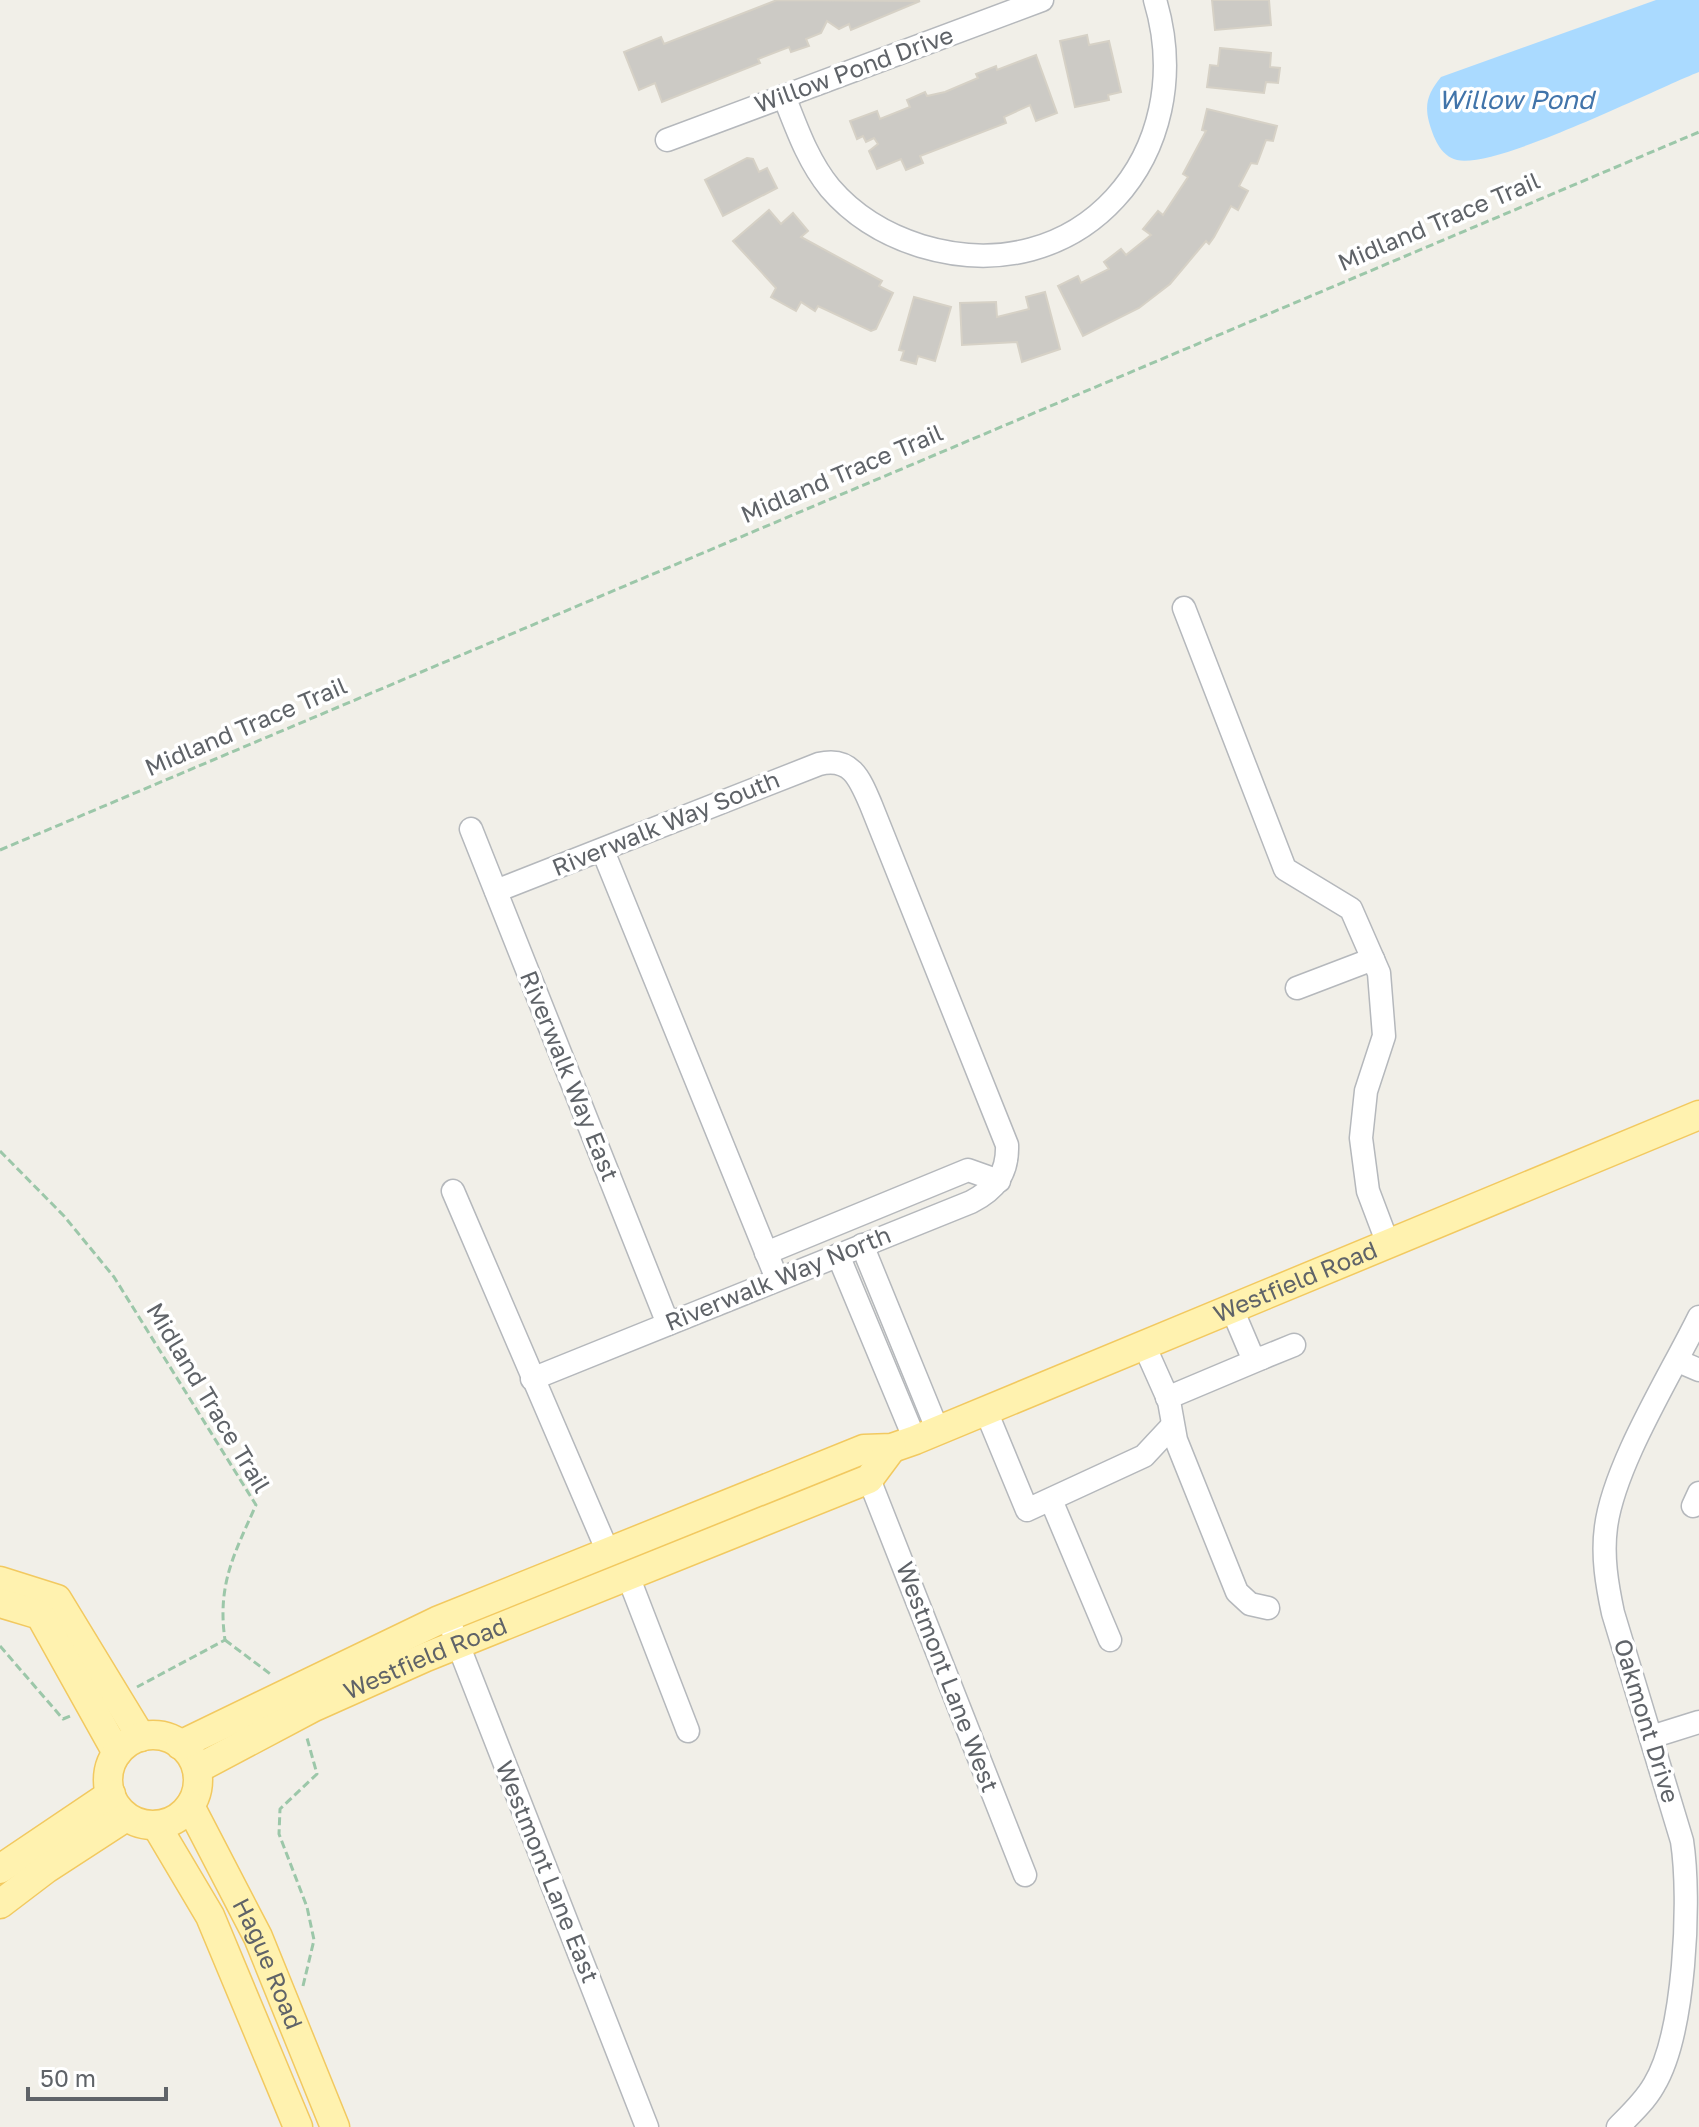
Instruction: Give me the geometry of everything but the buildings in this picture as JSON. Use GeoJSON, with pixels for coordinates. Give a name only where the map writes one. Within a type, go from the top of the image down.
{"type":"FeatureCollection","features":[{"type":"Feature","properties":{"kind":"main road","name":"Westfield Road"},"geometry":{"type":"LineString","coordinates":[[180,1745],[447,1617],[864,1449],[915,1440],[1699,1115]]}},
{"type":"Feature","properties":{"kind":"main road"},"geometry":{"type":"LineString","coordinates":[[869,1479],[915,1440]]}},
{"type":"Feature","properties":{"kind":"main road","name":"Westfield Road"},"geometry":{"type":"LineString","coordinates":[[197,1769],[314,1707],[457,1645],[869,1479]]}},
{"type":"Feature","properties":{"kind":"main road"},"geometry":{"type":"LineString","coordinates":[[0,1581],[57,1599],[141,1737]]}},
{"type":"Feature","properties":{"kind":"main road"},"geometry":{"type":"LineString","coordinates":[[0,1603],[40,1615],[117,1753]]}},
{"type":"Feature","properties":{"kind":"main road"},"geometry":{"type":"LineString","coordinates":[[159,1735],[180,1745],[189,1753],[197,1769],[196,1795],[190,1806],[176,1819],[156,1825],[141,1824],[118,1805],[109,1769],[117,1753],[141,1737],[159,1735]]}},
{"type":"Feature","properties":{"kind":"main road"},"geometry":{"type":"LineString","coordinates":[[0,1869],[118,1805]]}},
{"type":"Feature","properties":{"kind":"main road"},"geometry":{"type":"LineString","coordinates":[[0,1904],[46,1869],[118,1805]]}},
{"type":"Feature","properties":{"kind":"main road","name":"Hague Road"},"geometry":{"type":"LineString","coordinates":[[190,1806],[258,1937],[335,2127]]}},
{"type":"Feature","properties":{"kind":"main road","name":"Hague Road"},"geometry":{"type":"LineString","coordinates":[[156,1825],[210,1916],[298,2127]]}},
{"type":"Feature","properties":{"kind":"street","name":"Willow Pond Drive"},"geometry":{"type":"LineString","coordinates":[[667,140],[1042,0]]}},
{"type":"Feature","properties":{"kind":"street"},"geometry":{"type":"LineString","coordinates":[[784,96],[817,170],[852,210],[877,227],[904,241],[966,255],[997,255],[1028,249],[1087,222],[1114,200],[1137,172],[1152,142],[1167,81],[1167,47],[1155,0]]}},
{"type":"Feature","properties":{"kind":"street"},"geometry":{"type":"LineString","coordinates":[[1184,608],[1285,869],[1351,909],[1379,973],[1384,1036],[1366,1091],[1361,1138],[1368,1191],[1388,1244]]}},
{"type":"Feature","properties":{"kind":"street","name":"Riverwalk Way South"},"geometry":{"type":"LineString","coordinates":[[496,891],[819,764],[838,762],[858,776],[1004,1131],[1008,1160],[999,1181]]}},
{"type":"Feature","properties":{"kind":"street","name":"Riverwalk Way East"},"geometry":{"type":"LineString","coordinates":[[471,829],[668,1324]]}},
{"type":"Feature","properties":{"kind":"street"},"geometry":{"type":"LineString","coordinates":[[603,851],[777,1279]]}},
{"type":"Feature","properties":{"kind":"street"},"geometry":{"type":"LineString","coordinates":[[1297,988],[1373,959]]}},
{"type":"Feature","properties":{"kind":"street"},"geometry":{"type":"LineString","coordinates":[[766,1253],[968,1170],[999,1181]]}},
{"type":"Feature","properties":{"kind":"street","name":"Riverwalk Way North"},"geometry":{"type":"LineString","coordinates":[[532,1379],[971,1202],[999,1181]]}},
{"type":"Feature","properties":{"kind":"street"},"geometry":{"type":"LineString","coordinates":[[453,1191],[608,1552]]}},
{"type":"Feature","properties":{"kind":"street"},"geometry":{"type":"LineString","coordinates":[[894,1200],[906,1227]]}},
{"type":"Feature","properties":{"kind":"street"},"geometry":{"type":"LineString","coordinates":[[862,1245],[915,1440]]}},
{"type":"Feature","properties":{"kind":"street"},"geometry":{"type":"LineString","coordinates":[[838,1255],[915,1440]]}},
{"type":"Feature","properties":{"kind":"street"},"geometry":{"type":"LineString","coordinates":[[1232,1309],[1252,1356],[1262,1358]]}},
{"type":"Feature","properties":{"kind":"street","name":"Oakmont Drive"},"geometry":{"type":"LineString","coordinates":[[1618,2127],[1646,2096],[1665,2064],[1672,2041],[1687,1872],[1682,1841],[1613,1613],[1606,1582],[1605,1528],[1624,1466],[1699,1317]]}},
{"type":"Feature","properties":{"kind":"street"},"geometry":{"type":"LineString","coordinates":[[1144,1345],[1167,1398],[1172,1426],[1237,1592],[1250,1604],[1268,1608]]}},
{"type":"Feature","properties":{"kind":"street"},"geometry":{"type":"LineString","coordinates":[[1167,1398],[1294,1345]]}},
{"type":"Feature","properties":{"kind":"street"},"geometry":{"type":"LineString","coordinates":[[1678,1361],[1699,1370]]}},
{"type":"Feature","properties":{"kind":"street"},"geometry":{"type":"LineString","coordinates":[[986,1411],[1027,1510],[1144,1456],[1172,1426]]}},
{"type":"Feature","properties":{"kind":"street","name":"Westmont Lane West"},"geometry":{"type":"LineString","coordinates":[[869,1479],[1025,1875]]}},
{"type":"Feature","properties":{"kind":"street"},"geometry":{"type":"LineString","coordinates":[[1051,1500],[1110,1640]]}},
{"type":"Feature","properties":{"kind":"street"},"geometry":{"type":"LineString","coordinates":[[628,1576],[688,1731]]}},
{"type":"Feature","properties":{"kind":"street","name":"Westmont Lane East"},"geometry":{"type":"LineString","coordinates":[[447,1617],[647,2127]]}},
{"type":"Feature","properties":{"kind":"street"},"geometry":{"type":"LineString","coordinates":[[1651,1737],[1699,1722]]}},
{"type":"Feature","properties":{"kind":"path","name":"Midland Trace Trail"},"geometry":{"type":"LineString","coordinates":[[0,850],[1699,132]]}},
{"type":"Feature","properties":{"kind":"path","name":"Midland Trace Trail"},"geometry":{"type":"LineString","coordinates":[[0,1151],[64,1216],[114,1277],[256,1505],[227,1568],[221,1611],[225,1640]]}},
{"type":"Feature","properties":{"kind":"path"},"geometry":{"type":"LineString","coordinates":[[135,1688],[225,1640],[272,1673],[279,1686]]}},
{"type":"Feature","properties":{"kind":"path"},"geometry":{"type":"LineString","coordinates":[[0,1646],[63,1719],[74,1714]]}},
{"type":"Feature","properties":{"kind":"path"},"geometry":{"type":"LineString","coordinates":[[307,1737],[317,1774],[280,1809],[279,1834],[307,1907],[314,1940],[302,1984],[308,1999]]}},
{"type":"Feature","properties":{"kind":"water","name":"Willow Pond"},"geometry":{"type":"Polygon","coordinates":[[[1656,0],[1699,0],[1699,72],[1576,126],[1505,153],[1477,160],[1457,160],[1438,145],[1427,103],[1441,77],[1656,0]]]}}]}
